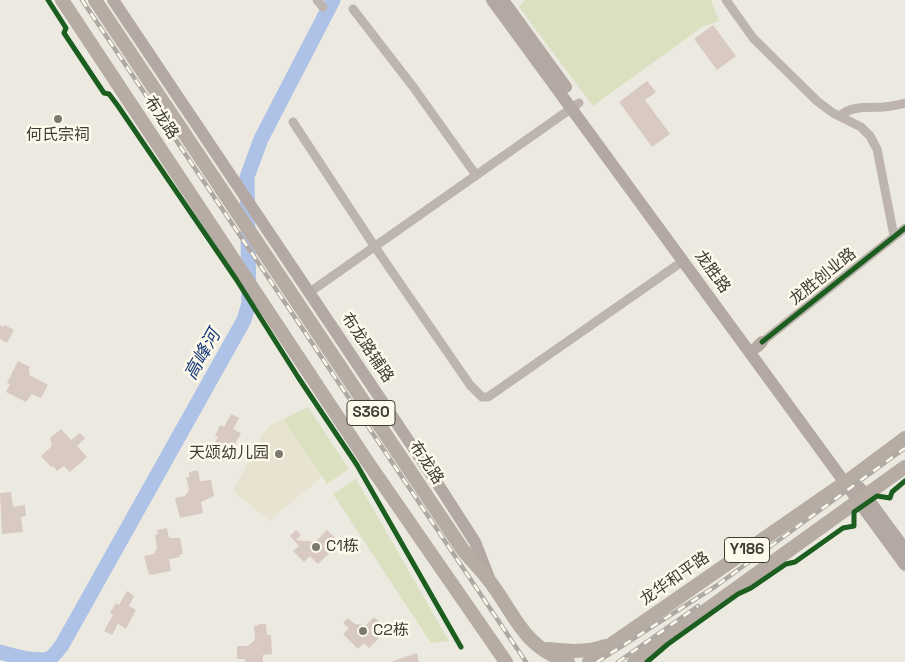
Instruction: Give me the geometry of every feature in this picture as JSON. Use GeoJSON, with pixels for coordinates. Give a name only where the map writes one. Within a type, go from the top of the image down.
{"type":"FeatureCollection","features":[{"type":"Feature","properties":{"kind":"main road","name":"布龙路"},"geometry":{"type":"LineString","coordinates":[[62,0],[369,464],[505,661]]}},
{"type":"Feature","properties":{"kind":"main road","name":"布龙路"},"geometry":{"type":"LineString","coordinates":[[95,0],[463,550],[491,582],[526,635],[538,647],[568,662]]}},
{"type":"Feature","properties":{"kind":"main road","name":"布龙路辅路"},"geometry":{"type":"LineString","coordinates":[[113,0],[257,212],[475,542],[491,582]]}},
{"type":"Feature","properties":{"kind":"main road","name":"龙胜路"},"geometry":{"type":"LineString","coordinates":[[492,0],[759,344],[905,565]]}},
{"type":"Feature","properties":{"kind":"main road","name":"龙胜路"},"geometry":{"type":"LineString","coordinates":[[503,0],[683,261],[849,479]]}},
{"type":"Feature","properties":{"kind":"main road","name":"龙华和平路"},"geometry":{"type":"LineString","coordinates":[[589,662],[613,643],[905,438]]}},
{"type":"Feature","properties":{"kind":"main road","name":"Y186"},"geometry":{"type":"LineString","coordinates":[[634,662],[645,657],[905,467]]}},
{"type":"Feature","properties":{"kind":"main road","name":"龙胜路"},"geometry":{"type":"LineString","coordinates":[[862,498],[905,549]]}},
{"type":"Feature","properties":{"kind":"main road"},"geometry":{"type":"LineString","coordinates":[[538,647],[579,651],[594,650],[613,643]]}},
{"type":"Feature","properties":{"kind":"street"},"geometry":{"type":"LineString","coordinates":[[726,0],[753,38],[766,52],[823,106],[861,127],[874,143],[879,158],[894,236]]}},
{"type":"Feature","properties":{"kind":"street"},"geometry":{"type":"LineString","coordinates":[[353,9],[414,88],[476,175]]}},
{"type":"Feature","properties":{"kind":"street"},"geometry":{"type":"LineString","coordinates":[[840,116],[844,112],[860,108],[887,107],[905,103]]}},
{"type":"Feature","properties":{"kind":"street"},"geometry":{"type":"LineString","coordinates":[[310,292],[575,106]]}},
{"type":"Feature","properties":{"kind":"street"},"geometry":{"type":"LineString","coordinates":[[293,122],[375,247],[470,385],[482,397],[488,397],[683,261]]}},
{"type":"Feature","properties":{"kind":"street","name":"龙胜创业路"},"geometry":{"type":"LineString","coordinates":[[759,344],[905,228]]}},
{"type":"Feature","properties":{"kind":"shaded area","name":"天颂幼儿园"},"geometry":{"type":"Polygon","coordinates":[[[283,419],[321,476],[320,479],[270,521],[233,491],[263,433],[270,425],[283,419]]]}},
{"type":"Feature","properties":{"kind":"green space"},"geometry":{"type":"Polygon","coordinates":[[[525,0],[711,0],[719,21],[702,27],[593,106],[519,7],[525,0]]]}},
{"type":"Feature","properties":{"kind":"green space"},"geometry":{"type":"Polygon","coordinates":[[[308,407],[349,469],[327,484],[283,419],[308,407]]]}},
{"type":"Feature","properties":{"kind":"green space"},"geometry":{"type":"Polygon","coordinates":[[[356,479],[449,641],[431,643],[333,494],[356,479]]]}},
{"type":"Feature","properties":{"kind":"building"},"geometry":{"type":"Polygon","coordinates":[[[713,25],[736,56],[717,70],[694,39],[713,25]]]}},
{"type":"Feature","properties":{"kind":"building"},"geometry":{"type":"Polygon","coordinates":[[[647,81],[656,92],[645,100],[670,134],[652,147],[619,102],[647,81]]]}},
{"type":"Feature","properties":{"kind":"building"},"geometry":{"type":"Polygon","coordinates":[[[0,325],[4,327],[5,325],[14,330],[7,343],[0,339],[0,325]]]}},
{"type":"Feature","properties":{"kind":"building"},"geometry":{"type":"Polygon","coordinates":[[[18,361],[30,367],[29,375],[48,385],[41,398],[32,394],[26,402],[6,392],[10,384],[7,383],[18,361]]]}},
{"type":"Feature","properties":{"kind":"building"},"geometry":{"type":"Polygon","coordinates":[[[231,414],[239,418],[233,429],[241,433],[231,451],[223,447],[217,458],[209,454],[218,437],[215,436],[220,425],[224,427],[231,414]]]}},
{"type":"Feature","properties":{"kind":"building"},"geometry":{"type":"Polygon","coordinates":[[[61,429],[71,440],[80,433],[85,438],[77,446],[87,457],[70,472],[64,466],[57,471],[41,456],[52,446],[50,438],[61,429]]]}},
{"type":"Feature","properties":{"kind":"building"},"geometry":{"type":"Polygon","coordinates":[[[198,470],[200,481],[211,480],[214,496],[201,502],[203,513],[180,518],[175,498],[185,496],[189,490],[186,477],[189,477],[189,472],[198,470]]]}},
{"type":"Feature","properties":{"kind":"building"},"geometry":{"type":"Polygon","coordinates":[[[11,492],[13,507],[25,505],[26,516],[21,517],[23,532],[2,534],[0,493],[11,492]]]}},
{"type":"Feature","properties":{"kind":"building"},"geometry":{"type":"Polygon","coordinates":[[[167,528],[169,538],[180,538],[183,554],[179,555],[180,557],[169,559],[171,571],[149,575],[144,556],[154,554],[157,548],[155,535],[158,534],[157,530],[167,528]]]}},
{"type":"Feature","properties":{"kind":"building","name":"C1栋"},"geometry":{"type":"Polygon","coordinates":[[[296,530],[301,535],[296,540],[315,542],[327,530],[335,538],[328,545],[333,550],[318,564],[310,556],[304,562],[293,551],[299,546],[290,536],[296,530]]]}},
{"type":"Feature","properties":{"kind":"building"},"geometry":{"type":"Polygon","coordinates":[[[127,591],[134,596],[129,606],[136,610],[126,629],[118,624],[112,635],[104,631],[113,615],[110,613],[116,603],[119,605],[127,591]]]}},
{"type":"Feature","properties":{"kind":"building","name":"C2栋"},"geometry":{"type":"Polygon","coordinates":[[[374,617],[382,624],[378,629],[383,634],[369,648],[364,643],[358,649],[343,634],[349,628],[343,623],[348,618],[355,624],[366,625],[374,617]]]}},
{"type":"Feature","properties":{"kind":"building"},"geometry":{"type":"Polygon","coordinates":[[[266,624],[267,635],[271,635],[272,654],[263,655],[263,662],[245,662],[245,659],[237,659],[237,646],[248,646],[255,640],[254,626],[266,624]]]}},
{"type":"Feature","properties":{"kind":"building"},"geometry":{"type":"Polygon","coordinates":[[[417,653],[419,662],[393,662],[393,661],[417,653]]]}},
{"type":"Feature","properties":{"kind":"waterway","name":"高峰河"},"geometry":{"type":"LineString","coordinates":[[0,652],[42,660],[52,657],[62,645],[244,320],[249,303],[247,177],[261,139],[333,0]]}},
{"type":"Feature","properties":{"kind":"railway"},"geometry":{"type":"LineString","coordinates":[[82,0],[526,662]]}},
{"type":"Feature","properties":{"kind":"railway"},"geometry":{"type":"LineString","coordinates":[[597,662],[716,586],[905,448]]}},
{"type":"Feature","properties":{"kind":"railway"},"geometry":{"type":"LineString","coordinates":[[618,662],[698,606]]}},
{"type":"Feature","properties":{"kind":"cycle path"},"geometry":{"type":"LineString","coordinates":[[48,0],[66,28],[64,33],[104,93],[109,94],[118,106],[236,279],[357,465],[461,647]]}},
{"type":"Feature","properties":{"kind":"cycle path"},"geometry":{"type":"LineString","coordinates":[[762,342],[905,228]]}},
{"type":"Feature","properties":{"kind":"cycle path"},"geometry":{"type":"LineString","coordinates":[[647,662],[668,644],[738,594],[751,588],[786,564],[795,562],[843,528],[854,526],[854,512],[877,496],[890,498],[892,492],[905,481]]}},
{"type":"Feature","properties":{"kind":"place","name":"何氏宗祠"},"geometry":{"type":"Point","coordinates":[58,119]}},
{"type":"Feature","properties":{"kind":"place","name":"天颂幼儿园"},"geometry":{"type":"Point","coordinates":[279,454]}},
{"type":"Feature","properties":{"kind":"place","name":"C1栋"},"geometry":{"type":"Point","coordinates":[316,547]}},
{"type":"Feature","properties":{"kind":"place","name":"C2栋"},"geometry":{"type":"Point","coordinates":[363,631]}}]}
